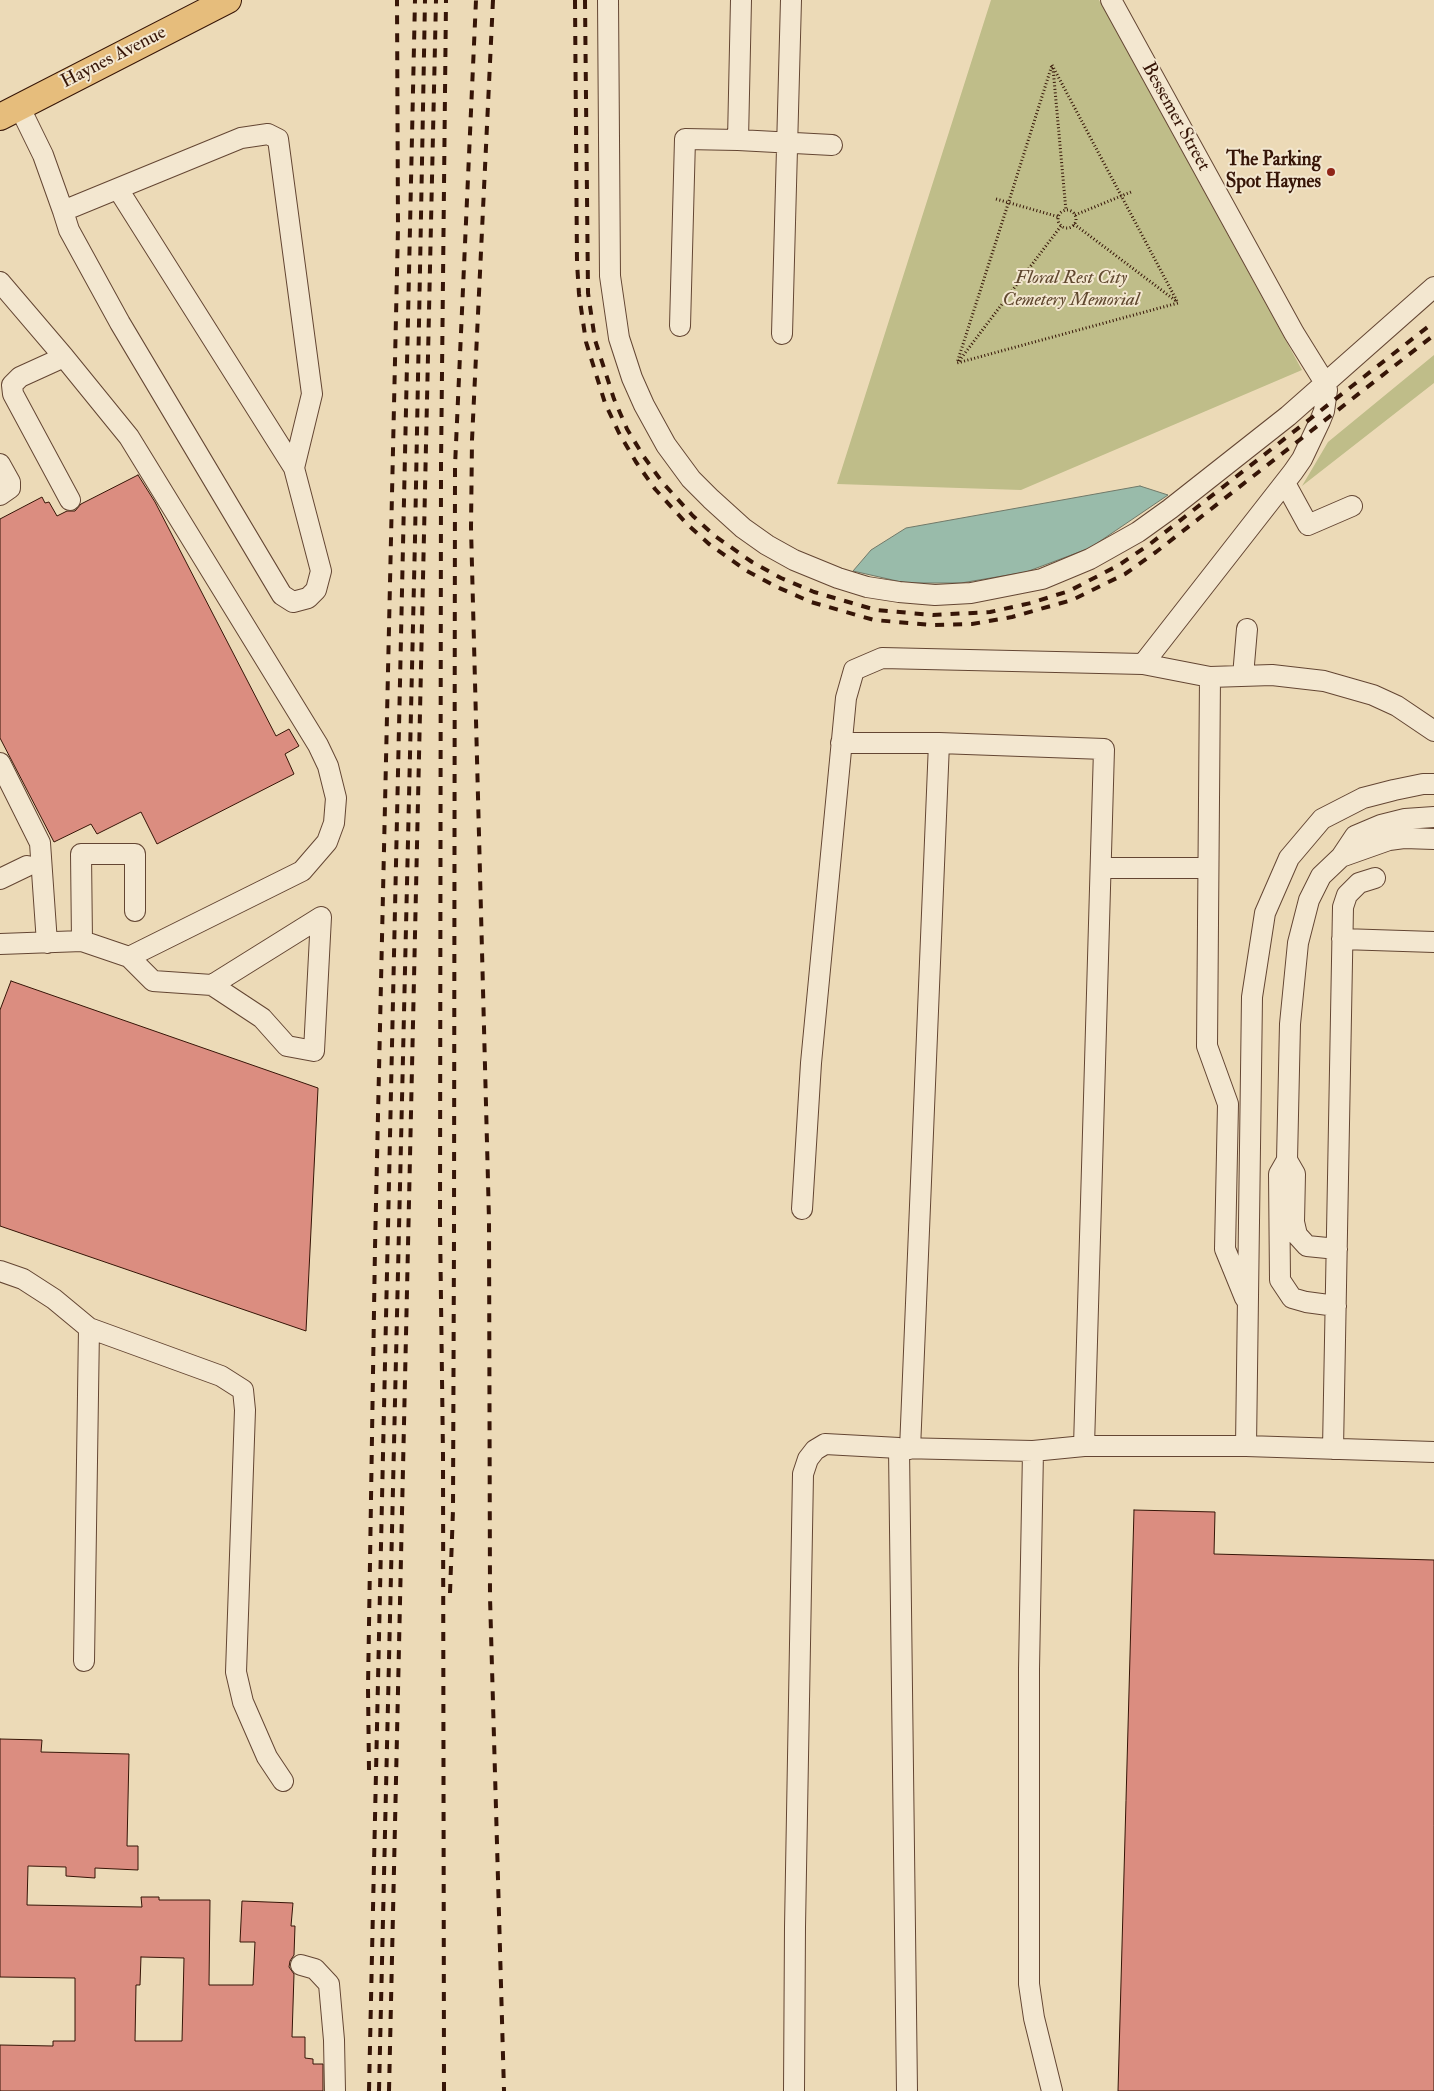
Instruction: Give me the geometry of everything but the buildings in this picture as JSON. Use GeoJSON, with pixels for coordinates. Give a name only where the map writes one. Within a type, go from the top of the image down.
{"type":"FeatureCollection","features":[{"type":"Feature","properties":{"kind":"main road","name":"Haynes Avenue"},"geometry":{"type":"LineString","coordinates":[[9,111],[228,0]]}},
{"type":"Feature","properties":{"kind":"street"},"geometry":{"type":"LineString","coordinates":[[608,0],[610,276],[616,322],[623,352],[634,384],[647,411],[683,468],[732,519],[754,537],[780,553],[838,578],[867,587],[899,592],[935,595],[971,593],[1042,579],[1098,555],[1153,522],[1288,416],[1434,287]]}},
{"type":"Feature","properties":{"kind":"street"},"geometry":{"type":"LineString","coordinates":[[738,140],[741,0]]}},
{"type":"Feature","properties":{"kind":"street"},"geometry":{"type":"LineString","coordinates":[[782,334],[791,0]]}},
{"type":"Feature","properties":{"kind":"street","name":"Bessemer Street"},"geometry":{"type":"LineString","coordinates":[[1111,0],[1289,325],[1325,383]]}},
{"type":"Feature","properties":{"kind":"street"},"geometry":{"type":"LineString","coordinates":[[9,111],[43,155],[69,230],[120,324],[282,594],[293,602],[308,598],[316,590],[321,571],[294,468],[118,189]]}},
{"type":"Feature","properties":{"kind":"street"},"geometry":{"type":"LineString","coordinates":[[63,211],[241,138],[268,134],[278,139],[312,394],[294,468]]}},
{"type":"Feature","properties":{"kind":"street"},"geometry":{"type":"LineString","coordinates":[[680,326],[685,139],[832,145]]}},
{"type":"Feature","properties":{"kind":"street"},"geometry":{"type":"LineString","coordinates":[[0,282],[129,437],[318,744],[328,766],[336,798],[334,823],[327,842],[302,870],[129,957]]}},
{"type":"Feature","properties":{"kind":"street"},"geometry":{"type":"LineString","coordinates":[[64,357],[20,377],[12,385],[12,394],[70,500]]}},
{"type":"Feature","properties":{"kind":"street"},"geometry":{"type":"LineString","coordinates":[[1142,664],[1302,459],[1320,421],[1326,400],[1325,383]]}},
{"type":"Feature","properties":{"kind":"street"},"geometry":{"type":"LineString","coordinates":[[0,464],[10,482],[10,488],[0,495]]}},
{"type":"Feature","properties":{"kind":"street"},"geometry":{"type":"LineString","coordinates":[[1285,483],[1308,525],[1352,506]]}},
{"type":"Feature","properties":{"kind":"street"},"geometry":{"type":"LineString","coordinates":[[1243,676],[1247,629]]}},
{"type":"Feature","properties":{"kind":"street"},"geometry":{"type":"LineString","coordinates":[[802,1208],[811,1063],[841,742],[846,698],[854,670],[882,658],[1142,664],[1210,677],[1289,677],[1324,681],[1349,687],[1397,706],[1434,731]]}},
{"type":"Feature","properties":{"kind":"street"},"geometry":{"type":"LineString","coordinates":[[1210,677],[1207,1046],[1228,1104],[1225,1249],[1249,1308]]}},
{"type":"Feature","properties":{"kind":"street"},"geometry":{"type":"LineString","coordinates":[[841,742],[939,743],[1104,749],[1084,1446]]}},
{"type":"Feature","properties":{"kind":"street"},"geometry":{"type":"LineString","coordinates":[[907,2091],[905,1449],[939,743]]}},
{"type":"Feature","properties":{"kind":"street"},"geometry":{"type":"LineString","coordinates":[[0,763],[40,843],[47,943]]}},
{"type":"Feature","properties":{"kind":"street"},"geometry":{"type":"LineString","coordinates":[[1246,1446],[1252,997],[1265,912],[1289,858],[1322,819],[1364,798],[1403,788],[1434,784]]}},
{"type":"Feature","properties":{"kind":"street"},"geometry":{"type":"LineString","coordinates":[[1336,1306],[1292,1298],[1280,1280],[1279,1174],[1287,1160],[1290,1024],[1298,943],[1309,900],[1321,876],[1341,857],[1355,836],[1381,825],[1405,818],[1434,817]]}},
{"type":"Feature","properties":{"kind":"street"},"geometry":{"type":"LineString","coordinates":[[1341,857],[1389,840],[1404,838],[1434,839]]}},
{"type":"Feature","properties":{"kind":"street"},"geometry":{"type":"LineString","coordinates":[[82,941],[81,854],[135,854],[135,911]]}},
{"type":"Feature","properties":{"kind":"street"},"geometry":{"type":"LineString","coordinates":[[0,879],[27,866]]}},
{"type":"Feature","properties":{"kind":"street"},"geometry":{"type":"LineString","coordinates":[[1101,868],[1208,868]]}},
{"type":"Feature","properties":{"kind":"street"},"geometry":{"type":"LineString","coordinates":[[1333,1449],[1343,907],[1347,895],[1360,883],[1376,878]]}},
{"type":"Feature","properties":{"kind":"street"},"geometry":{"type":"LineString","coordinates":[[0,944],[82,941],[129,957],[153,981],[212,985],[262,1018],[287,1046],[314,1051],[320,917],[212,985]]}},
{"type":"Feature","properties":{"kind":"street"},"geometry":{"type":"LineString","coordinates":[[1342,939],[1434,942]]}},
{"type":"Feature","properties":{"kind":"street"},"geometry":{"type":"LineString","coordinates":[[1287,1160],[1295,1174],[1294,1222],[1297,1235],[1307,1246],[1337,1249]]}},
{"type":"Feature","properties":{"kind":"street"},"geometry":{"type":"LineString","coordinates":[[0,1271],[23,1279],[54,1299],[89,1328],[222,1376],[242,1390],[245,1410],[236,1672],[243,1702],[267,1757],[283,1781]]}},
{"type":"Feature","properties":{"kind":"street"},"geometry":{"type":"LineString","coordinates":[[84,1661],[89,1328]]}},
{"type":"Feature","properties":{"kind":"street"},"geometry":{"type":"LineString","coordinates":[[794,2091],[803,1474],[808,1459],[815,1450],[825,1444],[905,1449],[1033,1451],[1084,1446],[1246,1446],[1434,1452]]}},
{"type":"Feature","properties":{"kind":"street"},"geometry":{"type":"LineString","coordinates":[[1033,1451],[1029,1669],[1029,1984],[1034,2018],[1052,2091]]}},
{"type":"Feature","properties":{"kind":"street"},"geometry":{"type":"LineString","coordinates":[[301,1965],[315,1969],[329,1984],[334,2040],[335,2091]]}},
{"type":"Feature","properties":{"kind":"path"},"geometry":{"type":"LineString","coordinates":[[1052,65],[1178,302]]}},
{"type":"Feature","properties":{"kind":"path"},"geometry":{"type":"LineString","coordinates":[[957,363],[1052,65]]}},
{"type":"Feature","properties":{"kind":"path"},"geometry":{"type":"LineString","coordinates":[[1052,65],[1066,211]]}},
{"type":"Feature","properties":{"kind":"path"},"geometry":{"type":"LineString","coordinates":[[1066,211],[1074,215],[1131,192]]}},
{"type":"Feature","properties":{"kind":"path"},"geometry":{"type":"LineString","coordinates":[[996,198],[1059,217]]}},
{"type":"Feature","properties":{"kind":"path"},"geometry":{"type":"LineString","coordinates":[[1059,217],[1066,211]]}},
{"type":"Feature","properties":{"kind":"path"},"geometry":{"type":"LineString","coordinates":[[1061,226],[1067,228],[1074,224],[1076,219],[1074,215]]}},
{"type":"Feature","properties":{"kind":"path"},"geometry":{"type":"LineString","coordinates":[[957,363],[1061,226],[1059,217]]}},
{"type":"Feature","properties":{"kind":"path"},"geometry":{"type":"LineString","coordinates":[[1074,224],[1178,302]]}},
{"type":"Feature","properties":{"kind":"path"},"geometry":{"type":"LineString","coordinates":[[957,363],[1178,302]]}},
{"type":"Feature","properties":{"kind":"green space","name":"Floral Rest City Cemetery Memorial"},"geometry":{"type":"Polygon","coordinates":[[[991,0],[1099,0],[1302,370],[1021,490],[837,484],[991,0]]]}},
{"type":"Feature","properties":{"kind":"green space"},"geometry":{"type":"Polygon","coordinates":[[[1434,355],[1434,383],[1302,486],[1328,442],[1434,355]]]}},
{"type":"Feature","properties":{"kind":"shaded area"},"geometry":{"type":"Polygon","coordinates":[[[1140,486],[1168,495],[1090,548],[1026,572],[961,583],[906,583],[853,571],[871,550],[906,528],[1140,486]]]}},
{"type":"Feature","properties":{"kind":"railway"},"geometry":{"type":"LineString","coordinates":[[369,1770],[368,1688],[375,1248],[398,228],[397,0]]}},
{"type":"Feature","properties":{"kind":"railway"},"geometry":{"type":"LineString","coordinates":[[369,2091],[415,0]]}},
{"type":"Feature","properties":{"kind":"railway"},"geometry":{"type":"LineString","coordinates":[[379,2091],[415,539],[425,0]]}},
{"type":"Feature","properties":{"kind":"railway"},"geometry":{"type":"LineString","coordinates":[[389,2091],[436,0]]}},
{"type":"Feature","properties":{"kind":"railway"},"geometry":{"type":"LineString","coordinates":[[444,2091],[443,1455],[440,1223],[441,466],[446,0]]}},
{"type":"Feature","properties":{"kind":"railway"},"geometry":{"type":"LineString","coordinates":[[450,1593],[453,1510],[455,466],[476,0]]}},
{"type":"Feature","properties":{"kind":"railway"},"geometry":{"type":"LineString","coordinates":[[493,0],[472,440],[471,528],[489,1220],[490,1597],[504,2091]]}},
{"type":"Feature","properties":{"kind":"railway"},"geometry":{"type":"LineString","coordinates":[[575,0],[577,263],[579,294],[586,342],[605,403],[619,433],[636,462],[655,489],[686,523],[709,544],[747,571],[811,602],[874,620],[933,625],[972,624],[1012,617],[1072,600],[1125,574],[1156,552],[1434,335]]}},
{"type":"Feature","properties":{"kind":"railway"},"geometry":{"type":"LineString","coordinates":[[585,0],[588,293],[595,340],[614,399],[627,429],[644,457],[663,483],[693,516],[715,536],[752,562],[781,578],[814,592],[876,610],[933,615],[990,612],[1031,603],[1069,591],[1119,565],[1150,544],[1434,322]]}},
{"type":"Feature","properties":{"kind":"place","name":"The Parking Spot Haynes"},"geometry":{"type":"Point","coordinates":[1331,172]}}]}
